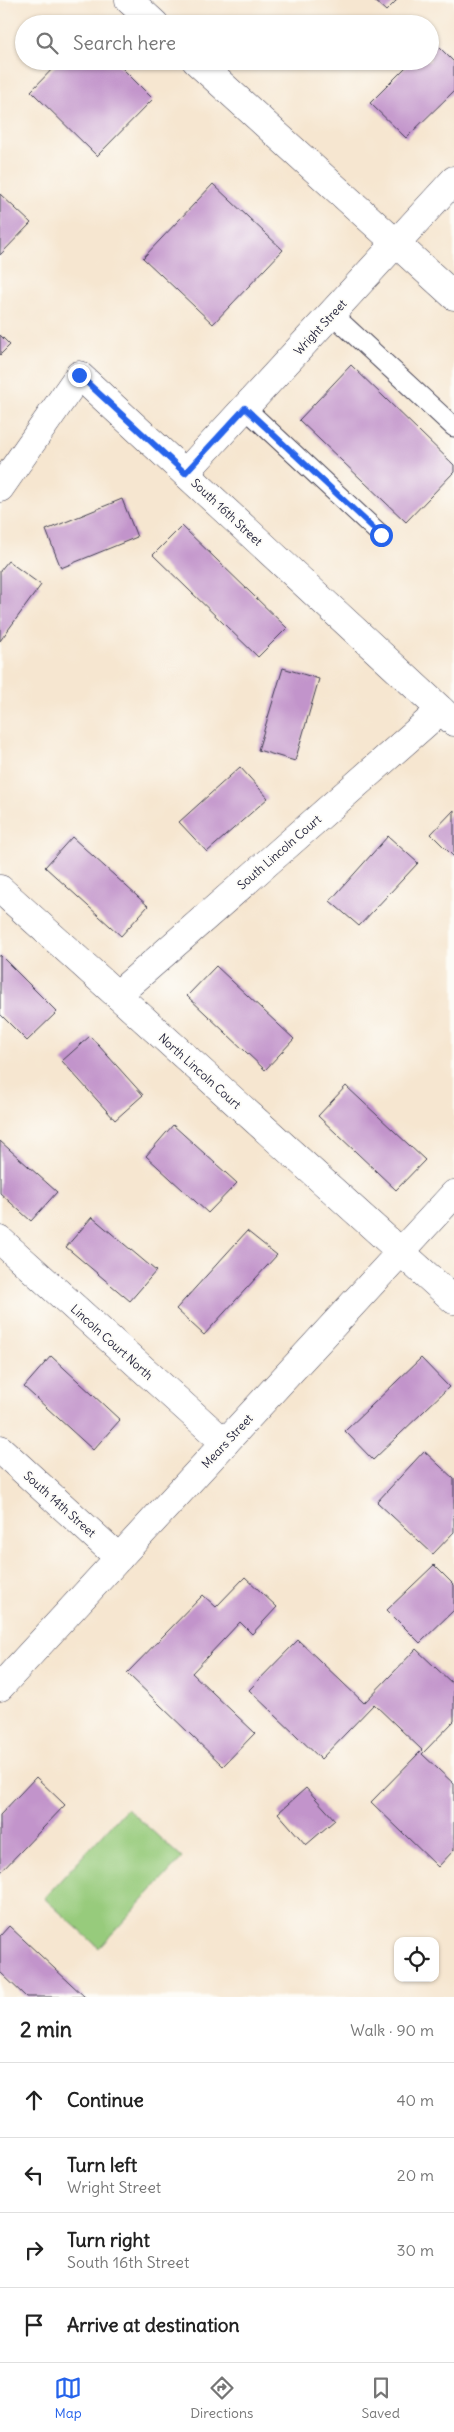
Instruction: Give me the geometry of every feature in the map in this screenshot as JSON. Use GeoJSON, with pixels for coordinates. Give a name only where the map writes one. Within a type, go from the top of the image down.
{"type":"FeatureCollection","features":[{"type":"Feature","properties":{"kind":"street"},"geometry":{"type":"LineString","coordinates":[[129,0],[145,15]]}},
{"type":"Feature","properties":{"kind":"street"},"geometry":{"type":"LineString","coordinates":[[206,70],[454,296]]}},
{"type":"Feature","properties":{"kind":"street","name":"Wright Street"},"geometry":{"type":"LineString","coordinates":[[185,473],[454,180]]}},
{"type":"Feature","properties":{"kind":"street","name":"South 16th Street"},"geometry":{"type":"LineString","coordinates":[[0,488],[79,375],[447,716]]}},
{"type":"Feature","properties":{"kind":"street","name":"South Lincoln Court"},"geometry":{"type":"LineString","coordinates":[[117,995],[447,716]]}},
{"type":"Feature","properties":{"kind":"street","name":"North Lincoln Court"},"geometry":{"type":"LineString","coordinates":[[0,889],[454,1300]]}},
{"type":"Feature","properties":{"kind":"street","name":"Mears Street"},"geometry":{"type":"LineString","coordinates":[[3,1677],[119,1558],[454,1194]]}},
{"type":"Feature","properties":{"kind":"street","name":"Lincoln Court North"},"geometry":{"type":"LineString","coordinates":[[0,1240],[225,1444]]}},
{"type":"Feature","properties":{"kind":"street","name":"South 14th Street"},"geometry":{"type":"LineString","coordinates":[[0,1449],[119,1558]]}},
{"type":"Feature","properties":{"kind":"lane"},"geometry":{"type":"LineString","coordinates":[[332,314],[454,427]]}},
{"type":"Feature","properties":{"kind":"lane"},"geometry":{"type":"LineString","coordinates":[[245,408],[381,535]]}},
{"type":"Feature","properties":{"kind":"green space"},"geometry":{"type":"Polygon","coordinates":[[[127,1808],[182,1858],[99,1948],[44,1898],[127,1808]]]}},
{"type":"Feature","properties":{"kind":"building"},"geometry":{"type":"Polygon","coordinates":[[[374,0],[397,0],[386,11],[374,0]]]}},
{"type":"Feature","properties":{"kind":"building"},"geometry":{"type":"Polygon","coordinates":[[[439,47],[454,62],[454,91],[406,138],[370,103],[403,70],[439,70],[439,47]]]}},
{"type":"Feature","properties":{"kind":"building"},"geometry":{"type":"Polygon","coordinates":[[[51,70],[124,70],[153,99],[97,156],[31,91],[51,70]]]}},
{"type":"Feature","properties":{"kind":"building"},"geometry":{"type":"Polygon","coordinates":[[[213,184],[283,250],[213,324],[143,258],[213,184]]]}},
{"type":"Feature","properties":{"kind":"building"},"geometry":{"type":"Polygon","coordinates":[[[0,194],[31,223],[0,255],[0,194]]]}},
{"type":"Feature","properties":{"kind":"building"},"geometry":{"type":"Polygon","coordinates":[[[0,335],[10,345],[0,355],[0,335]]]}},
{"type":"Feature","properties":{"kind":"building"},"geometry":{"type":"Polygon","coordinates":[[[351,365],[454,465],[454,472],[406,522],[299,420],[351,365]]]}},
{"type":"Feature","properties":{"kind":"building"},"geometry":{"type":"Polygon","coordinates":[[[122,499],[137,537],[61,568],[46,530],[122,499]]]}},
{"type":"Feature","properties":{"kind":"building"},"geometry":{"type":"Polygon","coordinates":[[[182,526],[287,628],[258,657],[153,555],[182,526]]]}},
{"type":"Feature","properties":{"kind":"building"},"geometry":{"type":"Polygon","coordinates":[[[8,561],[41,585],[0,641],[0,571],[8,561]]]}},
{"type":"Feature","properties":{"kind":"building"},"geometry":{"type":"Polygon","coordinates":[[[283,668],[319,679],[295,761],[258,750],[283,668]]]}},
{"type":"Feature","properties":{"kind":"building"},"geometry":{"type":"Polygon","coordinates":[[[240,767],[268,798],[207,852],[179,822],[240,767]]]}},
{"type":"Feature","properties":{"kind":"building"},"geometry":{"type":"Polygon","coordinates":[[[454,810],[454,857],[431,834],[454,810]]]}},
{"type":"Feature","properties":{"kind":"building"},"geometry":{"type":"Polygon","coordinates":[[[388,836],[418,863],[359,926],[330,901],[388,836]]]}},
{"type":"Feature","properties":{"kind":"building"},"geometry":{"type":"Polygon","coordinates":[[[72,837],[148,906],[121,936],[45,867],[72,837]]]}},
{"type":"Feature","properties":{"kind":"building"},"geometry":{"type":"Polygon","coordinates":[[[0,955],[57,1012],[27,1041],[0,1014],[0,955]]]}},
{"type":"Feature","properties":{"kind":"building"},"geometry":{"type":"Polygon","coordinates":[[[216,966],[294,1039],[265,1070],[187,996],[216,966]]]}},
{"type":"Feature","properties":{"kind":"building"},"geometry":{"type":"Polygon","coordinates":[[[90,1036],[143,1095],[115,1120],[62,1061],[90,1036]]]}},
{"type":"Feature","properties":{"kind":"building"},"geometry":{"type":"Polygon","coordinates":[[[346,1086],[425,1160],[396,1190],[318,1116],[346,1086]]]}},
{"type":"Feature","properties":{"kind":"building"},"geometry":{"type":"Polygon","coordinates":[[[173,1125],[237,1183],[208,1213],[146,1156],[173,1125]]]}},
{"type":"Feature","properties":{"kind":"building"},"geometry":{"type":"Polygon","coordinates":[[[0,1141],[57,1192],[31,1221],[0,1193],[0,1141]]]}},
{"type":"Feature","properties":{"kind":"building"},"geometry":{"type":"Polygon","coordinates":[[[92,1217],[156,1271],[130,1301],[66,1247],[92,1217]]]}},
{"type":"Feature","properties":{"kind":"building"},"geometry":{"type":"Polygon","coordinates":[[[247,1231],[277,1255],[204,1335],[176,1309],[247,1231]]]}},
{"type":"Feature","properties":{"kind":"building"},"geometry":{"type":"Polygon","coordinates":[[[51,1356],[120,1420],[93,1450],[24,1387],[51,1356]]]}},
{"type":"Feature","properties":{"kind":"building"},"geometry":{"type":"Polygon","coordinates":[[[421,1358],[449,1387],[373,1460],[345,1431],[421,1358]]]}},
{"type":"Feature","properties":{"kind":"building"},"geometry":{"type":"Polygon","coordinates":[[[424,1451],[454,1479],[454,1532],[433,1554],[377,1502],[424,1451]]]}},
{"type":"Feature","properties":{"kind":"building"},"geometry":{"type":"Polygon","coordinates":[[[434,1565],[454,1585],[454,1610],[420,1643],[387,1610],[434,1565]]]}},
{"type":"Feature","properties":{"kind":"building"},"geometry":{"type":"Polygon","coordinates":[[[245,1577],[277,1607],[252,1634],[240,1622],[192,1673],[255,1733],[223,1766],[127,1673],[203,1595],[216,1607],[245,1577]]]}},
{"type":"Feature","properties":{"kind":"building"},"geometry":{"type":"Polygon","coordinates":[[[298,1640],[364,1703],[416,1649],[454,1685],[454,1721],[422,1754],[454,1784],[454,1850],[438,1867],[371,1802],[422,1750],[374,1704],[321,1759],[249,1690],[298,1640]]]}},
{"type":"Feature","properties":{"kind":"building"},"geometry":{"type":"Polygon","coordinates":[[[36,1777],[65,1805],[0,1873],[0,1815],[36,1777]]]}},
{"type":"Feature","properties":{"kind":"building"},"geometry":{"type":"Polygon","coordinates":[[[306,1788],[335,1820],[306,1845],[278,1813],[306,1788]]]}},
{"type":"Feature","properties":{"kind":"building"},"geometry":{"type":"Polygon","coordinates":[[[9,1926],[85,1997],[26,1997],[0,1972],[0,1936],[9,1926]]]}},
{"type":"Feature","properties":{"kind":"route"},"geometry":{"type":"LineString","coordinates":[[79,375],[185,473],[245,408],[381,535]]}}]}
